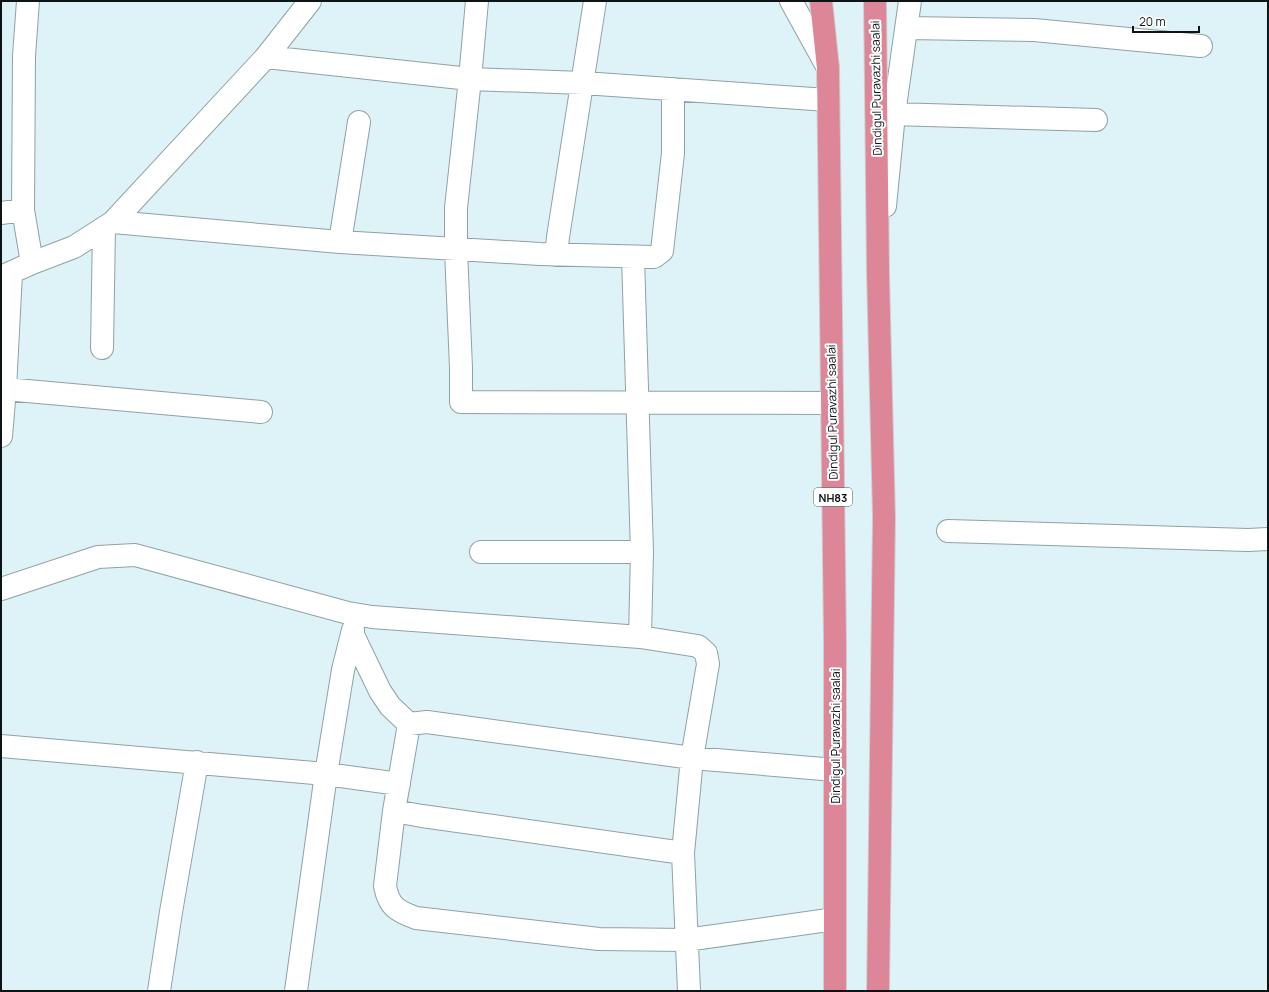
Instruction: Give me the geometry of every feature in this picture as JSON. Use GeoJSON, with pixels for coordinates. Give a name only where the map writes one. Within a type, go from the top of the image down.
{"type":"FeatureCollection","features":[{"type":"Feature","properties":{"kind":"highway","name":"Dindigul Puravazhi saalai"},"geometry":{"type":"LineString","coordinates":[[822,1],[828,68],[835,770],[835,991]]}},
{"type":"Feature","properties":{"kind":"highway","name":"Dindigul Puravazhi saalai"},"geometry":{"type":"LineString","coordinates":[[875,1],[878,274],[884,517],[878,991]]}},
{"type":"Feature","properties":{"kind":"street"},"geometry":{"type":"LineString","coordinates":[[28,1],[24,56],[23,210],[32,263]]}},
{"type":"Feature","properties":{"kind":"street"},"geometry":{"type":"LineString","coordinates":[[1,436],[5,390],[6,275],[74,247],[108,225],[266,57],[310,1]]}},
{"type":"Feature","properties":{"kind":"street"},"geometry":{"type":"LineString","coordinates":[[477,1],[456,208],[461,402],[832,403]]}},
{"type":"Feature","properties":{"kind":"street"},"geometry":{"type":"LineString","coordinates":[[556,255],[595,1]]}},
{"type":"Feature","properties":{"kind":"street"},"geometry":{"type":"LineString","coordinates":[[791,1],[828,68]]}},
{"type":"Feature","properties":{"kind":"street"},"geometry":{"type":"LineString","coordinates":[[878,274],[894,114],[910,1]]}},
{"type":"Feature","properties":{"kind":"street"},"geometry":{"type":"LineString","coordinates":[[907,28],[1034,30],[1201,46]]}},
{"type":"Feature","properties":{"kind":"street"},"geometry":{"type":"LineString","coordinates":[[266,57],[470,79],[582,83],[828,100]]}},
{"type":"Feature","properties":{"kind":"street"},"geometry":{"type":"LineString","coordinates":[[108,225],[456,250],[654,258],[662,251],[673,153],[673,89]]}},
{"type":"Feature","properties":{"kind":"street"},"geometry":{"type":"LineString","coordinates":[[894,114],[1096,120]]}},
{"type":"Feature","properties":{"kind":"street"},"geometry":{"type":"LineString","coordinates":[[340,242],[359,122]]}},
{"type":"Feature","properties":{"kind":"street"},"geometry":{"type":"LineString","coordinates":[[1,213],[23,210]]}},
{"type":"Feature","properties":{"kind":"street"},"geometry":{"type":"LineString","coordinates":[[102,348],[108,225]]}},
{"type":"Feature","properties":{"kind":"street"},"geometry":{"type":"LineString","coordinates":[[634,258],[642,552],[640,637]]}},
{"type":"Feature","properties":{"kind":"street"},"geometry":{"type":"LineString","coordinates":[[5,390],[261,412]]}},
{"type":"Feature","properties":{"kind":"street"},"geometry":{"type":"LineString","coordinates":[[948,531],[1248,540],[1268,538]]}},
{"type":"Feature","properties":{"kind":"street"},"geometry":{"type":"LineString","coordinates":[[481,552],[642,552]]}},
{"type":"Feature","properties":{"kind":"street"},"geometry":{"type":"LineString","coordinates":[[1,589],[98,557],[135,555],[354,625],[372,618],[640,637],[698,646],[706,653],[708,664],[692,758],[683,852],[689,991]]}},
{"type":"Feature","properties":{"kind":"street"},"geometry":{"type":"LineString","coordinates":[[354,625],[380,691],[390,706],[408,724]]}},
{"type":"Feature","properties":{"kind":"street"},"geometry":{"type":"LineString","coordinates":[[296,991],[326,774],[343,670],[354,625]]}},
{"type":"Feature","properties":{"kind":"street"},"geometry":{"type":"LineString","coordinates":[[408,724],[427,722],[692,758],[835,770]]}},
{"type":"Feature","properties":{"kind":"street"},"geometry":{"type":"LineString","coordinates":[[408,724],[394,811],[385,886],[387,897],[393,907],[401,912],[416,918],[599,939],[686,940],[835,919]]}},
{"type":"Feature","properties":{"kind":"street"},"geometry":{"type":"LineString","coordinates":[[1,746],[326,774],[399,784]]}},
{"type":"Feature","properties":{"kind":"street"},"geometry":{"type":"LineString","coordinates":[[159,991],[197,762]]}},
{"type":"Feature","properties":{"kind":"street"},"geometry":{"type":"LineString","coordinates":[[394,811],[683,852]]}}]}
